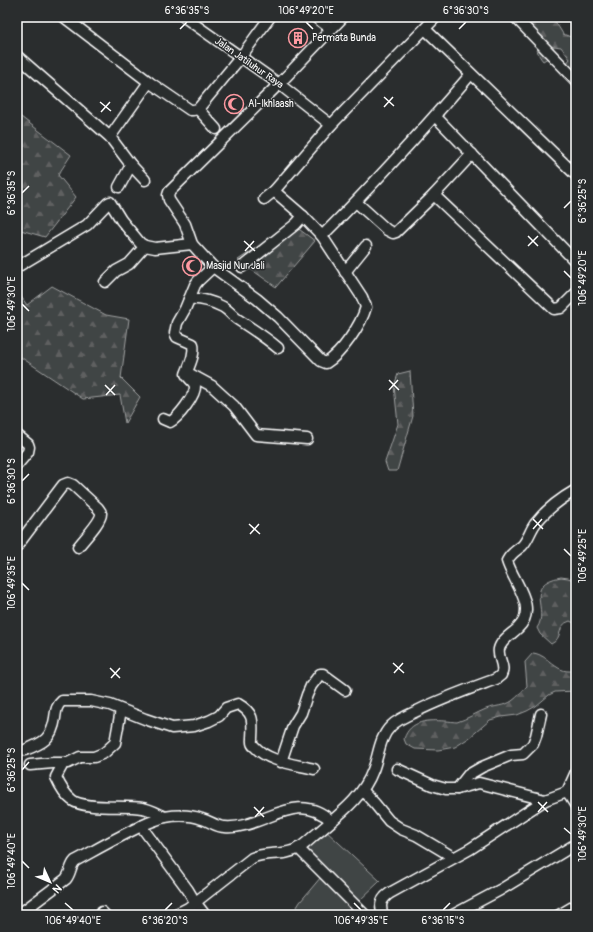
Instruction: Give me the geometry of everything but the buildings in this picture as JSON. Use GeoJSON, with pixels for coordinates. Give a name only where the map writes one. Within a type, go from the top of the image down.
{"type":"FeatureCollection","features":[{"type":"Feature","properties":{"kind":"street"},"geometry":{"type":"LineString","coordinates":[[64,17],[149,82],[190,110],[198,108],[240,58],[269,17]]}},
{"type":"Feature","properties":{"kind":"street","name":"Jalan Jatiluhur Raya"},"geometry":{"type":"LineString","coordinates":[[184,17],[240,58],[279,84],[332,125]]}},
{"type":"Feature","properties":{"kind":"street"},"geometry":{"type":"LineString","coordinates":[[315,17],[331,29]]}},
{"type":"Feature","properties":{"kind":"street"},"geometry":{"type":"LineString","coordinates":[[274,190],[303,216],[322,236],[362,297],[366,307],[363,317],[345,344],[334,357],[326,363],[321,361],[273,312],[213,267],[192,244],[185,224],[169,200],[168,195],[169,192],[279,84],[343,17]]}},
{"type":"Feature","properties":{"kind":"street"},"geometry":{"type":"LineString","coordinates":[[264,199],[274,190],[332,125],[436,17]]}},
{"type":"Feature","properties":{"kind":"street"},"geometry":{"type":"LineString","coordinates":[[515,17],[576,80]]}},
{"type":"Feature","properties":{"kind":"street"},"geometry":{"type":"LineString","coordinates":[[425,29],[576,176]]}},
{"type":"Feature","properties":{"kind":"street"},"geometry":{"type":"LineString","coordinates":[[17,56],[110,137],[131,165],[145,180]]}},
{"type":"Feature","properties":{"kind":"street"},"geometry":{"type":"LineString","coordinates":[[322,236],[356,202],[435,116],[471,74]]}},
{"type":"Feature","properties":{"kind":"street"},"geometry":{"type":"LineString","coordinates":[[110,137],[149,82]]}},
{"type":"Feature","properties":{"kind":"street"},"geometry":{"type":"LineString","coordinates":[[198,108],[216,129]]}},
{"type":"Feature","properties":{"kind":"street"},"geometry":{"type":"LineString","coordinates":[[435,116],[576,262]]}},
{"type":"Feature","properties":{"kind":"street"},"geometry":{"type":"LineString","coordinates":[[356,202],[387,230],[393,233],[396,232],[434,195],[472,154]]}},
{"type":"Feature","properties":{"kind":"street"},"geometry":{"type":"LineString","coordinates":[[119,187],[131,165]]}},
{"type":"Feature","properties":{"kind":"street"},"geometry":{"type":"LineString","coordinates":[[434,195],[554,309],[561,308],[576,293]]}},
{"type":"Feature","properties":{"kind":"street"},"geometry":{"type":"LineString","coordinates":[[17,267],[87,225],[110,202],[121,220],[140,243],[145,246],[155,248],[192,244]]}},
{"type":"Feature","properties":{"kind":"street"},"geometry":{"type":"LineString","coordinates":[[242,267],[296,224],[303,216]]}},
{"type":"Feature","properties":{"kind":"street"},"geometry":{"type":"LineString","coordinates":[[105,282],[116,271],[129,264],[145,246]]}},
{"type":"Feature","properties":{"kind":"street"},"geometry":{"type":"LineString","coordinates":[[345,272],[366,246]]}},
{"type":"Feature","properties":{"kind":"street"},"geometry":{"type":"LineString","coordinates":[[186,373],[193,357],[194,349],[193,344],[177,337],[175,333],[178,320],[198,281],[213,267]]}},
{"type":"Feature","properties":{"kind":"street"},"geometry":{"type":"LineString","coordinates":[[189,299],[214,303],[223,307],[264,336],[278,348]]}},
{"type":"Feature","properties":{"kind":"street"},"geometry":{"type":"LineString","coordinates":[[164,419],[170,422],[177,417],[194,391],[195,385],[186,373]]}},
{"type":"Feature","properties":{"kind":"street"},"geometry":{"type":"LineString","coordinates":[[186,373],[212,386],[234,406],[256,435],[307,439]]}},
{"type":"Feature","properties":{"kind":"street"},"geometry":{"type":"LineString","coordinates":[[17,435],[28,444],[29,447],[28,452],[17,465]]}},
{"type":"Feature","properties":{"kind":"street"},"geometry":{"type":"LineString","coordinates":[[17,546],[64,485],[68,483],[73,485],[101,512],[97,523],[78,547]]}},
{"type":"Feature","properties":{"kind":"street"},"geometry":{"type":"LineString","coordinates":[[174,915],[195,902],[256,856],[261,854],[284,853],[298,848],[352,804],[363,791],[373,770],[381,742],[391,726],[399,720],[434,702],[496,679],[501,675],[503,667],[499,655],[499,648],[525,618],[526,606],[525,600],[509,569],[507,561],[510,556],[522,545],[535,524],[552,507],[576,490]]}},
{"type":"Feature","properties":{"kind":"street"},"geometry":{"type":"LineString","coordinates":[[280,762],[294,726],[301,713],[307,694],[316,678],[320,674],[323,674],[345,690]]}},
{"type":"Feature","properties":{"kind":"street"},"geometry":{"type":"LineString","coordinates":[[25,750],[38,745],[47,739],[52,732],[56,709],[62,701],[91,702],[110,705],[172,728],[194,726],[209,721],[218,716],[226,708],[238,704],[247,709],[251,715],[253,725],[253,745],[263,753],[280,762],[314,770]]}},
{"type":"Feature","properties":{"kind":"street"},"geometry":{"type":"LineString","coordinates":[[30,765],[53,763],[62,764],[68,763],[80,757],[94,757],[104,753],[115,743],[121,710]]}},
{"type":"Feature","properties":{"kind":"street"},"geometry":{"type":"LineString","coordinates":[[457,789],[468,775],[482,767],[511,755],[523,754],[533,744],[540,714]]}},
{"type":"Feature","properties":{"kind":"street"},"geometry":{"type":"LineString","coordinates":[[62,764],[56,777],[62,789],[73,801],[92,806],[144,808],[165,817]]}},
{"type":"Feature","properties":{"kind":"street"},"geometry":{"type":"LineString","coordinates":[[397,769],[432,785],[446,789],[457,789],[479,783],[545,800]]}},
{"type":"Feature","properties":{"kind":"street"},"geometry":{"type":"LineString","coordinates":[[566,792],[576,772]]}},
{"type":"Feature","properties":{"kind":"street"},"geometry":{"type":"LineString","coordinates":[[383,915],[381,904],[385,897],[453,857],[470,849],[545,800],[566,792],[576,786]]}},
{"type":"Feature","properties":{"kind":"street"},"geometry":{"type":"LineString","coordinates":[[363,791],[389,821],[453,857]]}},
{"type":"Feature","properties":{"kind":"street"},"geometry":{"type":"LineString","coordinates":[[566,792],[576,806]]}},
{"type":"Feature","properties":{"kind":"street"},"geometry":{"type":"LineString","coordinates":[[18,915],[66,879],[69,876],[72,864],[75,861],[127,832],[165,817],[185,816],[202,818],[219,826],[236,827],[301,807],[324,814],[331,821]]}},
{"type":"Feature","properties":{"kind":"street"},"geometry":{"type":"LineString","coordinates":[[141,826],[205,915]]}},
{"type":"Feature","properties":{"kind":"street"},"geometry":{"type":"LineString","coordinates":[[453,915],[500,890],[576,844]]}},
{"type":"Feature","properties":{"kind":"street"},"geometry":{"type":"LineString","coordinates":[[298,848],[365,915]]}},
{"type":"Feature","properties":{"kind":"street"},"geometry":{"type":"LineString","coordinates":[[559,915],[576,905]]}},
{"type":"Feature","properties":{"kind":"green space"},"geometry":{"type":"Polygon","coordinates":[[[524,17],[553,18],[563,34],[576,39],[576,91],[561,75],[563,68],[570,59],[561,47],[554,46],[548,58],[543,61],[538,53],[528,23],[524,17]]]}},
{"type":"Feature","properties":{"kind":"green space"},"geometry":{"type":"Polygon","coordinates":[[[17,114],[71,155],[58,175],[76,197],[45,237],[17,229],[17,114]]]}},
{"type":"Feature","properties":{"kind":"green space"},"geometry":{"type":"Polygon","coordinates":[[[292,224],[315,241],[276,287],[238,260],[292,224]]]}},
{"type":"Feature","properties":{"kind":"green space"},"geometry":{"type":"Polygon","coordinates":[[[52,286],[106,315],[129,319],[121,378],[140,397],[125,423],[120,395],[83,399],[22,358],[17,351],[17,291],[27,305],[52,286]]]}},
{"type":"Feature","properties":{"kind":"green space"},"geometry":{"type":"Polygon","coordinates":[[[410,371],[413,416],[397,471],[388,471],[385,462],[398,424],[394,386],[398,374],[410,371]]]}},
{"type":"Feature","properties":{"kind":"green space"},"geometry":{"type":"Polygon","coordinates":[[[561,577],[576,581],[576,624],[570,621],[563,625],[557,638],[551,644],[540,634],[537,628],[541,613],[539,598],[540,591],[543,585],[549,580],[561,577]]]}},
{"type":"Feature","properties":{"kind":"green space"},"geometry":{"type":"Polygon","coordinates":[[[533,653],[544,657],[563,670],[576,670],[576,691],[555,692],[527,711],[517,715],[490,720],[469,738],[455,747],[438,750],[415,749],[406,744],[404,739],[407,733],[411,728],[420,722],[457,722],[486,709],[512,701],[527,686],[525,662],[533,653]]]}},
{"type":"Feature","properties":{"kind":"green space"},"geometry":{"type":"Polygon","coordinates":[[[325,830],[380,881],[359,901],[372,915],[292,915],[300,902],[326,871],[307,850],[325,830]]]}},
{"type":"Feature","properties":{"kind":"place","name":"Permata Bunda"},"geometry":{"type":"Point","coordinates":[298,38]}},
{"type":"Feature","properties":{"kind":"place","name":"Al-Ikhlaash"},"geometry":{"type":"Point","coordinates":[234,104]}},
{"type":"Feature","properties":{"kind":"place","name":"Masjid Nur Jali"},"geometry":{"type":"Point","coordinates":[192,266]}}]}
